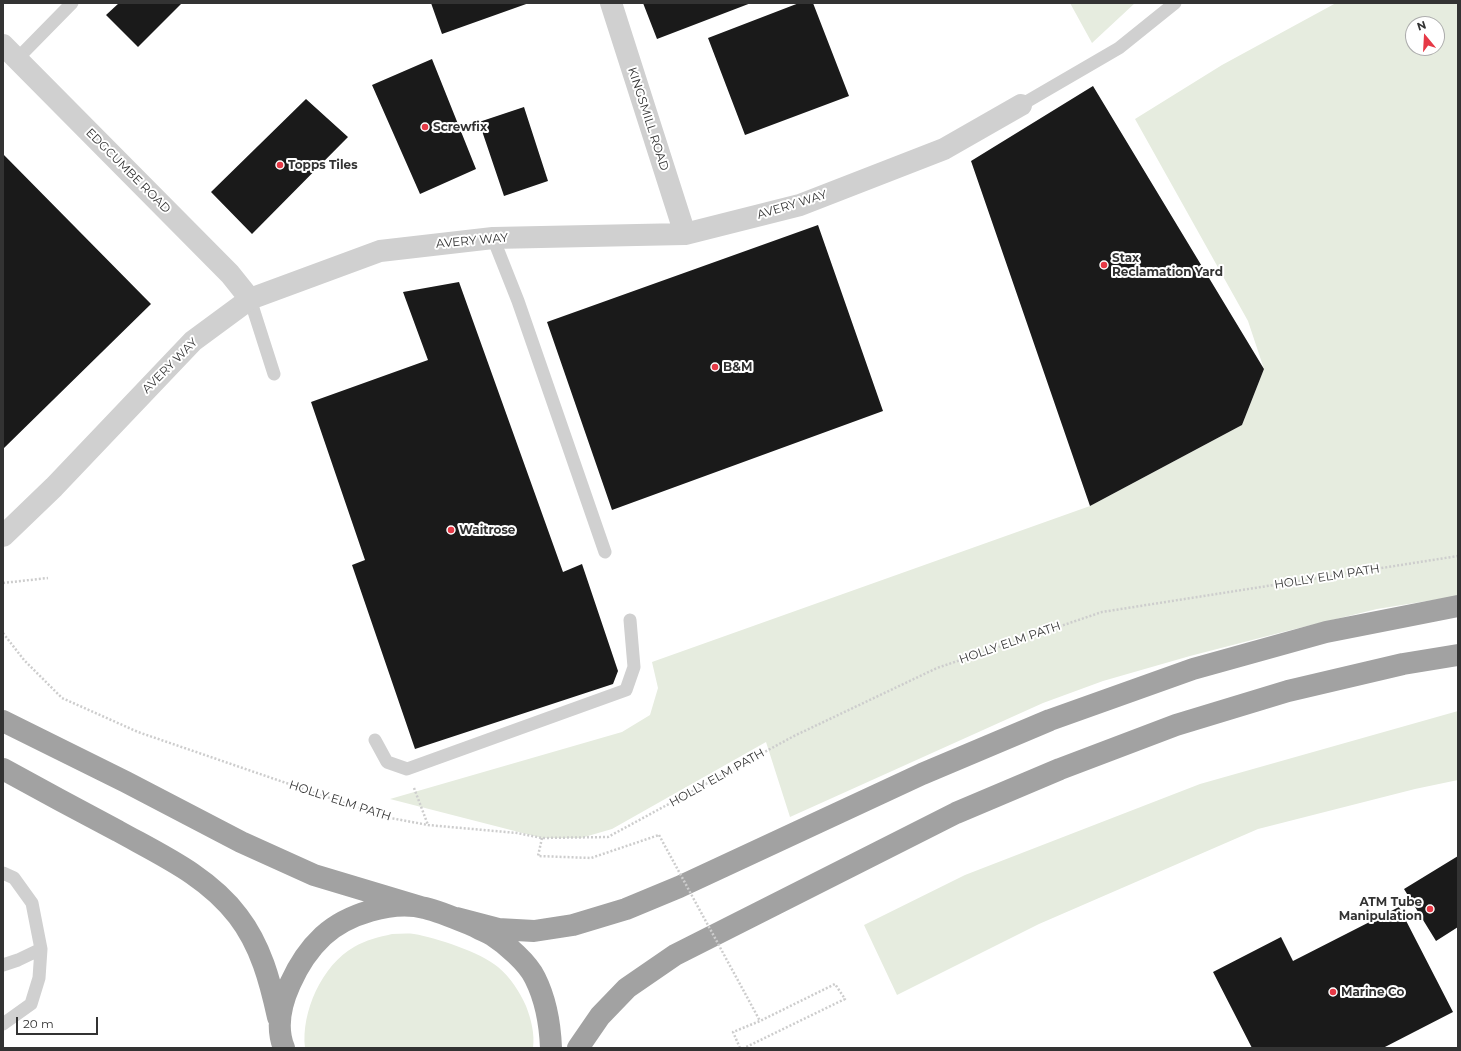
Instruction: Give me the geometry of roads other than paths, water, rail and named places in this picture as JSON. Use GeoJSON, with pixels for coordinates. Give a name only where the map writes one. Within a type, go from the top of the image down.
{"type":"FeatureCollection","features":[{"type":"Feature","properties":{"kind":"highway"},"geometry":{"type":"LineString","coordinates":[[3,721],[126,782],[241,842],[314,875],[456,918],[498,929],[534,931],[573,925],[620,911],[685,884],[922,774],[1050,720],[1193,669],[1326,632],[1458,606]]}},
{"type":"Feature","properties":{"kind":"highway"},"geometry":{"type":"LineString","coordinates":[[578,1048],[600,1016],[627,988],[675,955],[956,813],[1060,769],[1176,725],[1288,691],[1403,664],[1458,655]]}},
{"type":"Feature","properties":{"kind":"highway"},"geometry":{"type":"LineString","coordinates":[[3,769],[163,856],[197,876],[221,897],[238,916],[251,935],[262,957],[270,983],[280,1039]]}},
{"type":"Feature","properties":{"kind":"highway"},"geometry":{"type":"LineString","coordinates":[[280,1039],[286,994],[295,972],[309,952],[323,936],[343,922],[369,911],[395,906],[424,908]]}},
{"type":"Feature","properties":{"kind":"highway"},"geometry":{"type":"LineString","coordinates":[[456,918],[492,936],[517,956],[534,976],[545,1001],[551,1028],[551,1048]]}},
{"type":"Feature","properties":{"kind":"street","name":"KINGSMILL ROAD"},"geometry":{"type":"LineString","coordinates":[[611,3],[685,234]]}},
{"type":"Feature","properties":{"kind":"street","name":"EDGCUMBE ROAD"},"geometry":{"type":"LineString","coordinates":[[10,52],[230,274],[250,299]]}},
{"type":"Feature","properties":{"kind":"street","name":"AVERY WAY"},"geometry":{"type":"LineString","coordinates":[[3,536],[54,487],[194,341],[250,299],[380,251],[493,238],[685,234],[800,205],[944,149],[1021,105]]}},
{"type":"Feature","properties":{"kind":"lane"},"geometry":{"type":"LineString","coordinates":[[10,52],[72,3]]}},
{"type":"Feature","properties":{"kind":"lane"},"geometry":{"type":"LineString","coordinates":[[1021,105],[1119,48],[1175,3]]}},
{"type":"Feature","properties":{"kind":"lane"},"geometry":{"type":"LineString","coordinates":[[493,238],[518,301],[605,552]]}},
{"type":"Feature","properties":{"kind":"lane"},"geometry":{"type":"LineString","coordinates":[[250,299],[274,374]]}},
{"type":"Feature","properties":{"kind":"lane"},"geometry":{"type":"LineString","coordinates":[[375,740],[386,762],[407,769],[626,690],[634,667],[630,620]]}},
{"type":"Feature","properties":{"kind":"lane"},"geometry":{"type":"LineString","coordinates":[[3,873],[14,878],[32,903],[41,949],[39,978],[31,1004],[3,1024]]}},
{"type":"Feature","properties":{"kind":"lane"},"geometry":{"type":"LineString","coordinates":[[3,965],[18,960],[41,949]]}},
{"type":"Feature","properties":{"kind":"place","name":"Screwfix"},"geometry":{"type":"Point","coordinates":[425,127]}},
{"type":"Feature","properties":{"kind":"place","name":"Topps Tiles"},"geometry":{"type":"Point","coordinates":[280,165]}},
{"type":"Feature","properties":{"kind":"place","name":"Stax Reclamation Yard"},"geometry":{"type":"Point","coordinates":[1104,265]}},
{"type":"Feature","properties":{"kind":"place","name":"B&M"},"geometry":{"type":"Point","coordinates":[715,367]}},
{"type":"Feature","properties":{"kind":"place","name":"Waitrose"},"geometry":{"type":"Point","coordinates":[451,530]}},
{"type":"Feature","properties":{"kind":"place","name":"ATM Tube Manipulation"},"geometry":{"type":"Point","coordinates":[1430,909]}},
{"type":"Feature","properties":{"kind":"place","name":"Marine Co"},"geometry":{"type":"Point","coordinates":[1333,992]}}]}
